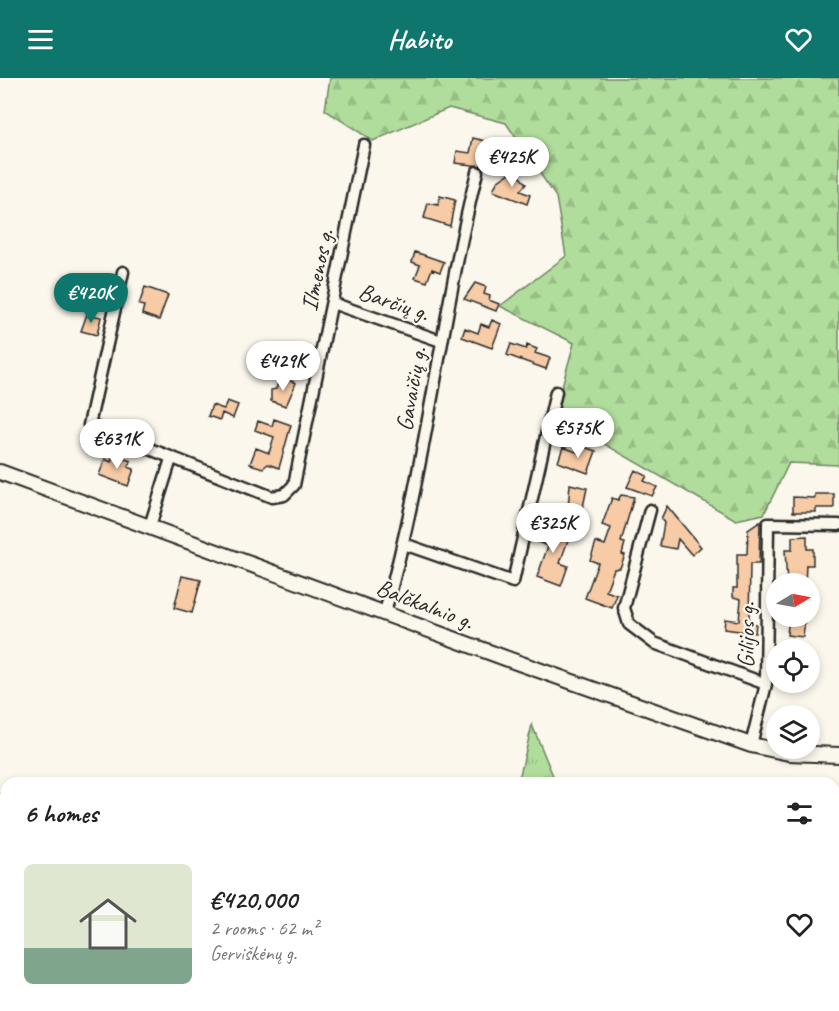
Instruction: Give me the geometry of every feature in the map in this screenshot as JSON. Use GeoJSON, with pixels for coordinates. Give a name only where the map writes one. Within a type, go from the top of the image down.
{"type":"FeatureCollection","features":[{"type":"Feature","properties":{"kind":"street","name":"Ilmenos g."},"geometry":{"type":"LineString","coordinates":[[171,459],[272,497],[284,495],[294,485],[364,145]]}},
{"type":"Feature","properties":{"kind":"street","name":"Gavaičių g."},"geometry":{"type":"LineString","coordinates":[[385,612],[404,544],[441,341],[477,172]]}},
{"type":"Feature","properties":{"kind":"street"},"geometry":{"type":"LineString","coordinates":[[123,272],[90,425],[171,459],[150,526]]}},
{"type":"Feature","properties":{"kind":"street","name":"Barčių g."},"geometry":{"type":"LineString","coordinates":[[332,303],[441,341]]}},
{"type":"Feature","properties":{"kind":"street"},"geometry":{"type":"LineString","coordinates":[[404,544],[513,582],[556,392]]}},
{"type":"Feature","properties":{"kind":"street","name":"Balčkalnio g."},"geometry":{"type":"LineString","coordinates":[[0,472],[516,662],[751,745],[789,753],[839,755]]}},
{"type":"Feature","properties":{"kind":"street"},"geometry":{"type":"LineString","coordinates":[[650,510],[624,608],[629,624],[654,643],[766,684]]}},
{"type":"Feature","properties":{"kind":"street","name":"Gilijos g."},"geometry":{"type":"LineString","coordinates":[[767,639],[768,524],[839,525]]}},
{"type":"Feature","properties":{"kind":"street","name":"Gilijos g."},"geometry":{"type":"LineString","coordinates":[[751,745],[766,684]]}},
{"type":"Feature","properties":{"kind":"green space"},"geometry":{"type":"Polygon","coordinates":[[[330,78],[839,78],[839,465],[789,463],[764,514],[736,520],[554,415],[574,343],[500,306],[566,256],[556,197],[506,123],[449,108],[373,141],[325,110],[330,78]]]}},
{"type":"Feature","properties":{"kind":"green space"},"geometry":{"type":"Polygon","coordinates":[[[532,725],[554,777],[518,777],[532,725]]]}},
{"type":"Feature","properties":{"kind":"building"},"geometry":{"type":"Polygon","coordinates":[[[473,138],[486,141],[481,166],[455,163],[457,151],[470,153],[473,138]]]}},
{"type":"Feature","properties":{"kind":"building"},"geometry":{"type":"Polygon","coordinates":[[[514,170],[526,184],[520,191],[530,195],[527,204],[493,191],[497,182],[514,170]]]}},
{"type":"Feature","properties":{"kind":"building"},"geometry":{"type":"Polygon","coordinates":[[[440,196],[455,200],[450,226],[424,218],[428,203],[438,205],[440,196]]]}},
{"type":"Feature","properties":{"kind":"building"},"geometry":{"type":"Polygon","coordinates":[[[415,252],[444,262],[440,272],[432,269],[427,282],[415,278],[420,265],[412,262],[415,252]]]}},
{"type":"Feature","properties":{"kind":"building"},"geometry":{"type":"Polygon","coordinates":[[[475,283],[486,287],[484,294],[490,296],[489,300],[499,304],[496,311],[464,299],[475,283]]]}},
{"type":"Feature","properties":{"kind":"building"},"geometry":{"type":"Polygon","coordinates":[[[145,287],[168,295],[159,320],[142,314],[144,306],[139,305],[145,287]]]}},
{"type":"Feature","properties":{"kind":"building"},"geometry":{"type":"Polygon","coordinates":[[[87,314],[101,317],[97,335],[81,331],[87,314]]]}},
{"type":"Feature","properties":{"kind":"building"},"geometry":{"type":"Polygon","coordinates":[[[492,320],[501,324],[492,348],[462,337],[465,328],[478,333],[481,324],[489,327],[492,320]]]}},
{"type":"Feature","properties":{"kind":"building"},"geometry":{"type":"Polygon","coordinates":[[[511,344],[526,349],[527,345],[537,349],[535,353],[550,358],[546,369],[507,355],[511,344]]]}},
{"type":"Feature","properties":{"kind":"building"},"geometry":{"type":"Polygon","coordinates":[[[280,377],[296,383],[286,406],[271,401],[271,390],[276,389],[280,377]]]}},
{"type":"Feature","properties":{"kind":"building"},"geometry":{"type":"Polygon","coordinates":[[[227,401],[238,405],[233,418],[222,413],[220,420],[208,416],[212,405],[224,409],[227,401]]]}},
{"type":"Feature","properties":{"kind":"building"},"geometry":{"type":"Polygon","coordinates":[[[274,419],[291,425],[279,468],[268,464],[263,468],[250,464],[256,448],[269,453],[274,437],[255,430],[258,421],[272,426],[274,419]]]}},
{"type":"Feature","properties":{"kind":"building"},"geometry":{"type":"Polygon","coordinates":[[[563,447],[582,454],[584,447],[596,451],[588,473],[558,462],[563,447]]]}},
{"type":"Feature","properties":{"kind":"building"},"geometry":{"type":"Polygon","coordinates":[[[113,455],[131,461],[128,467],[134,469],[128,486],[99,475],[105,459],[111,462],[113,455]]]}},
{"type":"Feature","properties":{"kind":"building"},"geometry":{"type":"Polygon","coordinates":[[[635,470],[647,476],[644,481],[657,487],[652,496],[627,487],[635,470]]]}},
{"type":"Feature","properties":{"kind":"building"},"geometry":{"type":"Polygon","coordinates":[[[570,484],[587,488],[582,512],[568,509],[570,484]]]}},
{"type":"Feature","properties":{"kind":"building"},"geometry":{"type":"Polygon","coordinates":[[[815,494],[834,494],[834,508],[816,508],[816,512],[793,512],[793,497],[815,498],[815,494]]]}},
{"type":"Feature","properties":{"kind":"building"},"geometry":{"type":"Polygon","coordinates":[[[621,495],[634,497],[621,542],[625,543],[622,554],[625,555],[620,568],[614,569],[606,591],[617,595],[612,608],[585,598],[598,563],[590,560],[596,542],[605,545],[611,528],[602,525],[612,498],[618,500],[621,495]]]}},
{"type":"Feature","properties":{"kind":"building"},"geometry":{"type":"Polygon","coordinates":[[[667,506],[701,547],[692,555],[678,539],[676,549],[660,546],[664,523],[661,519],[667,506]]]}},
{"type":"Feature","properties":{"kind":"building"},"geometry":{"type":"Polygon","coordinates":[[[760,522],[759,564],[750,564],[749,623],[756,624],[755,633],[724,629],[725,619],[739,621],[741,599],[733,597],[733,588],[737,588],[737,554],[747,554],[748,530],[760,522]]]}},
{"type":"Feature","properties":{"kind":"building"},"geometry":{"type":"Polygon","coordinates":[[[550,524],[567,530],[564,539],[568,540],[560,563],[568,566],[561,586],[537,577],[548,546],[535,541],[540,527],[548,530],[550,524]]]}},
{"type":"Feature","properties":{"kind":"building"},"geometry":{"type":"Polygon","coordinates":[[[807,536],[807,549],[813,549],[813,565],[806,565],[806,573],[786,573],[785,550],[792,550],[792,537],[807,536]]]}},
{"type":"Feature","properties":{"kind":"building"},"geometry":{"type":"Polygon","coordinates":[[[182,576],[201,580],[192,613],[174,608],[182,576]]]}},
{"type":"Feature","properties":{"kind":"building"},"geometry":{"type":"Polygon","coordinates":[[[788,627],[804,627],[803,637],[787,635],[788,627]]]}}]}
